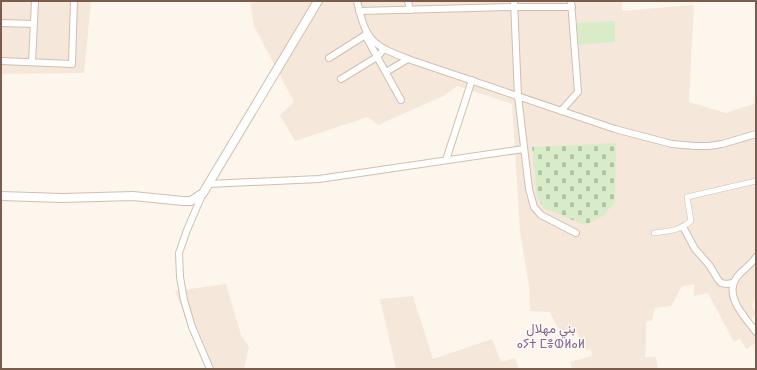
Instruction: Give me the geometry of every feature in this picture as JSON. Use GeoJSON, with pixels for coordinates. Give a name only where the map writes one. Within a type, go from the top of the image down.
{"type":"FeatureCollection","features":[{"type":"Feature","properties":{"kind":"street"},"geometry":{"type":"LineString","coordinates":[[32,62],[35,1]]}},
{"type":"Feature","properties":{"kind":"street"},"geometry":{"type":"LineString","coordinates":[[1,61],[72,64],[74,1]]}},
{"type":"Feature","properties":{"kind":"street"},"geometry":{"type":"LineString","coordinates":[[210,369],[192,327],[184,300],[180,277],[179,253],[203,193],[318,1]]}},
{"type":"Feature","properties":{"kind":"street"},"geometry":{"type":"LineString","coordinates":[[357,1],[366,35],[401,100]]}},
{"type":"Feature","properties":{"kind":"street"},"geometry":{"type":"LineString","coordinates":[[408,1],[410,10]]}},
{"type":"Feature","properties":{"kind":"street"},"geometry":{"type":"LineString","coordinates":[[462,1],[462,8]]}},
{"type":"Feature","properties":{"kind":"street"},"geometry":{"type":"LineString","coordinates":[[359,11],[462,8],[514,4],[572,4],[578,92],[561,111]]}},
{"type":"Feature","properties":{"kind":"street"},"geometry":{"type":"LineString","coordinates":[[514,4],[518,96],[529,189],[534,207],[541,215],[576,233]]}},
{"type":"Feature","properties":{"kind":"street"},"geometry":{"type":"LineString","coordinates":[[1,23],[34,24]]}},
{"type":"Feature","properties":{"kind":"street"},"geometry":{"type":"LineString","coordinates":[[366,35],[384,49],[408,59],[615,129],[684,146],[709,146],[722,144],[756,134]]}},
{"type":"Feature","properties":{"kind":"street"},"geometry":{"type":"LineString","coordinates":[[329,58],[366,35]]}},
{"type":"Feature","properties":{"kind":"street"},"geometry":{"type":"LineString","coordinates":[[341,79],[378,57],[384,49]]}},
{"type":"Feature","properties":{"kind":"street"},"geometry":{"type":"LineString","coordinates":[[386,72],[408,59]]}},
{"type":"Feature","properties":{"kind":"street"},"geometry":{"type":"LineString","coordinates":[[446,160],[472,80]]}},
{"type":"Feature","properties":{"kind":"street"},"geometry":{"type":"LineString","coordinates":[[209,184],[319,179],[524,149]]}},
{"type":"Feature","properties":{"kind":"street"},"geometry":{"type":"LineString","coordinates":[[654,233],[670,231],[683,227],[691,221],[687,197],[756,181]]}},
{"type":"Feature","properties":{"kind":"street"},"geometry":{"type":"LineString","coordinates":[[1,196],[62,198],[133,196],[191,201],[203,193]]}},
{"type":"Feature","properties":{"kind":"street"},"geometry":{"type":"LineString","coordinates":[[183,201],[190,205],[194,213]]}},
{"type":"Feature","properties":{"kind":"street"},"geometry":{"type":"LineString","coordinates":[[683,227],[695,249],[710,266],[721,283],[726,284],[733,282]]}},
{"type":"Feature","properties":{"kind":"street"},"geometry":{"type":"LineString","coordinates":[[756,257],[733,282],[732,292],[733,300],[756,332]]}},
{"type":"Feature","properties":{"kind":"shaded area"},"geometry":{"type":"Polygon","coordinates":[[[1,1],[91,1],[84,73],[1,74],[1,1]]]}},
{"type":"Feature","properties":{"kind":"shaded area"},"geometry":{"type":"Polygon","coordinates":[[[261,1],[622,1],[622,11],[694,5],[689,102],[726,113],[756,103],[756,297],[752,306],[756,314],[749,322],[756,332],[756,343],[746,349],[740,339],[734,342],[708,293],[694,296],[694,284],[682,286],[671,306],[655,308],[652,320],[646,322],[645,357],[656,357],[658,369],[572,369],[570,362],[592,356],[591,350],[585,350],[584,341],[580,341],[578,333],[560,333],[550,312],[530,311],[529,286],[520,231],[512,104],[457,86],[443,96],[378,125],[368,117],[295,141],[280,115],[294,102],[254,26],[250,3],[261,1]]]}},
{"type":"Feature","properties":{"kind":"shaded area"},"geometry":{"type":"Polygon","coordinates":[[[226,284],[241,335],[249,347],[244,369],[206,369],[175,291],[226,284]]]}},
{"type":"Feature","properties":{"kind":"shaded area"},"geometry":{"type":"Polygon","coordinates":[[[413,296],[433,359],[492,339],[501,362],[515,358],[519,369],[396,369],[380,299],[413,296]]]}},
{"type":"Feature","properties":{"kind":"green space"},"geometry":{"type":"Polygon","coordinates":[[[615,21],[615,42],[577,45],[576,23],[615,21]]]}},
{"type":"Feature","properties":{"kind":"green space"},"geometry":{"type":"Polygon","coordinates":[[[616,143],[615,202],[603,216],[585,225],[544,208],[537,197],[532,147],[616,143]]]}},
{"type":"Feature","properties":{"kind":"district","name":"بني مهلال ⴰⵢⵜ ⵎⴻⵀⵍⴰⵍ"},"geometry":{"type":"Point","coordinates":[551,336]}}]}
